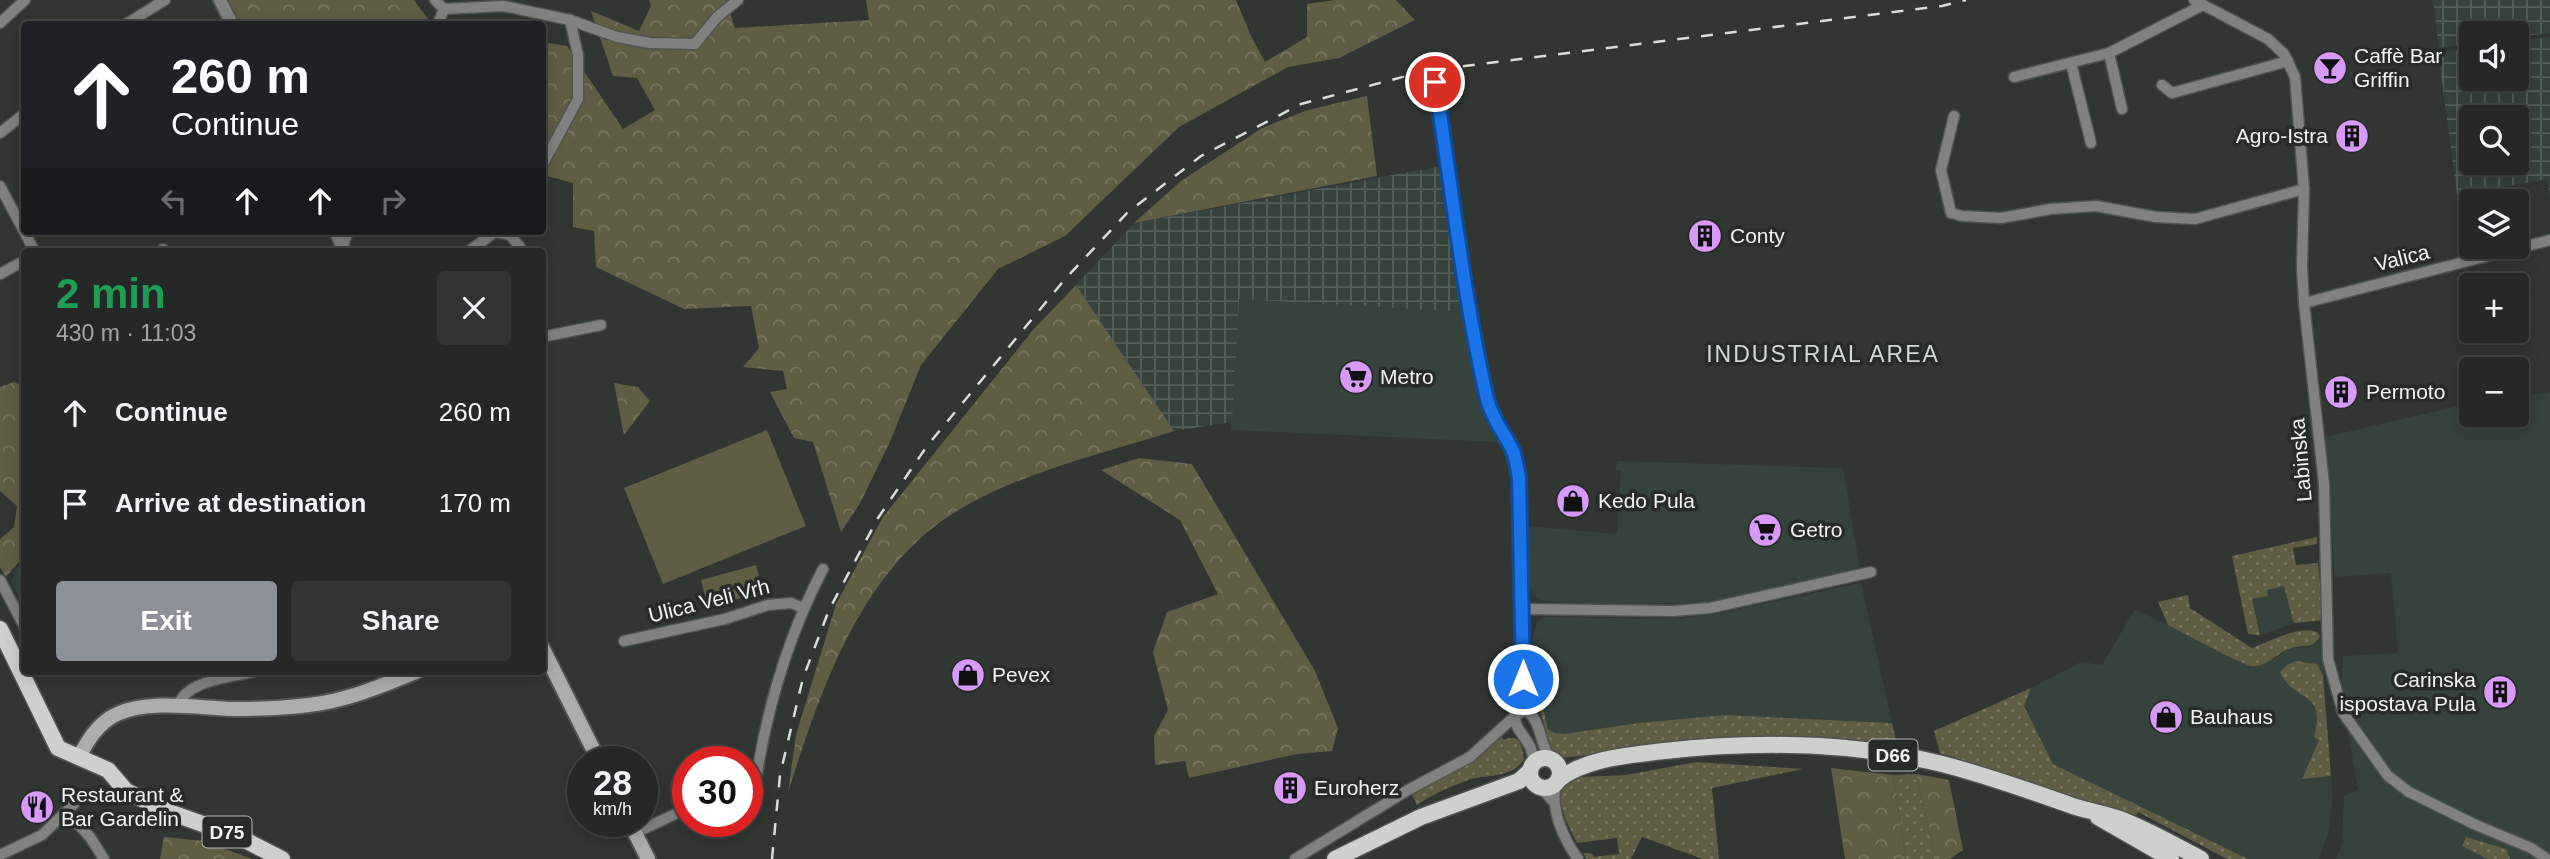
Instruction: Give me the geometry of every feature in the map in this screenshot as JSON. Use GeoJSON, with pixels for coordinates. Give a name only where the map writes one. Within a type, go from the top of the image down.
{"type":"FeatureCollection","features":[{"type":"Feature","properties":{"kind":"main road","name":"D75"},"geometry":{"type":"LineString","coordinates":[[0,629],[21,672]]}},
{"type":"Feature","properties":{"kind":"main road"},"geometry":{"type":"LineString","coordinates":[[546,655],[592,746]]}},
{"type":"Feature","properties":{"kind":"main road","name":"D75"},"geometry":{"type":"LineString","coordinates":[[22,675],[58,748],[108,770],[126,791],[169,811],[239,837],[282,859]]}},
{"type":"Feature","properties":{"kind":"main road"},"geometry":{"type":"LineString","coordinates":[[79,757],[90,736],[118,714],[178,706],[234,709],[307,706],[334,702],[408,675]]}},
{"type":"Feature","properties":{"kind":"main road","name":"D66"},"geometry":{"type":"LineString","coordinates":[[1553,761],[1599,762],[1684,749],[1763,744],[1880,752],[1938,763],[2119,819],[2201,859]]}},
{"type":"Feature","properties":{"kind":"main road"},"geometry":{"type":"LineString","coordinates":[[1539,779],[1560,771],[1553,761]]}},
{"type":"Feature","properties":{"kind":"main road","name":"D66"},"geometry":{"type":"LineString","coordinates":[[1335,859],[1421,817],[1599,762]]}},
{"type":"Feature","properties":{"kind":"main road","name":"D66"},"geometry":{"type":"LineString","coordinates":[[2093,813],[2117,830],[2171,859]]}},
{"type":"Feature","properties":{"kind":"main road"},"geometry":{"type":"LineString","coordinates":[[637,837],[648,859]]}},
{"type":"Feature","properties":{"kind":"street"},"geometry":{"type":"LineString","coordinates":[[0,23],[25,0]]}},
{"type":"Feature","properties":{"kind":"street"},"geometry":{"type":"LineString","coordinates":[[130,21],[165,0]]}},
{"type":"Feature","properties":{"kind":"street"},"geometry":{"type":"LineString","coordinates":[[220,0],[230,21]]}},
{"type":"Feature","properties":{"kind":"street"},"geometry":{"type":"LineString","coordinates":[[435,0],[444,9],[504,6],[570,20],[617,37],[650,43],[695,44],[716,17],[738,0]]}},
{"type":"Feature","properties":{"kind":"street"},"geometry":{"type":"LineString","coordinates":[[2014,77],[2109,53],[2199,3]]}},
{"type":"Feature","properties":{"kind":"street","name":"Labinska"},"geometry":{"type":"LineString","coordinates":[[2199,3],[2268,39],[2288,61],[2297,85],[2304,188],[2304,303],[2324,484],[2328,659],[2343,712],[2388,776],[2409,792],[2531,848],[2547,859]]}},
{"type":"Feature","properties":{"kind":"street"},"geometry":{"type":"LineString","coordinates":[[439,21],[444,9]]}},
{"type":"Feature","properties":{"kind":"street"},"geometry":{"type":"LineString","coordinates":[[546,159],[578,99],[578,55],[570,20]]}},
{"type":"Feature","properties":{"kind":"street"},"geometry":{"type":"LineString","coordinates":[[2109,53],[2122,109]]}},
{"type":"Feature","properties":{"kind":"street"},"geometry":{"type":"LineString","coordinates":[[2162,85],[2172,93],[2288,61]]}},
{"type":"Feature","properties":{"kind":"street"},"geometry":{"type":"LineString","coordinates":[[2071,63],[2091,143]]}},
{"type":"Feature","properties":{"kind":"street"},"geometry":{"type":"LineString","coordinates":[[1435,82],[1471,316],[1491,412],[1494,422],[1511,448],[1519,478],[1523,688],[1516,714],[1517,728],[1529,742],[1539,779],[1553,801],[1564,836],[1578,859]]}},
{"type":"Feature","properties":{"kind":"street"},"geometry":{"type":"LineString","coordinates":[[0,133],[21,116]]}},
{"type":"Feature","properties":{"kind":"street"},"geometry":{"type":"LineString","coordinates":[[1954,116],[1941,170],[1951,213],[1962,216],[2001,218],[2051,209],[2096,206],[2156,218],[2195,219],[2304,188]]}},
{"type":"Feature","properties":{"kind":"street"},"geometry":{"type":"LineString","coordinates":[[0,187],[21,226]]}},
{"type":"Feature","properties":{"kind":"street"},"geometry":{"type":"LineString","coordinates":[[473,248],[491,235]]}},
{"type":"Feature","properties":{"kind":"street","name":"Valica"},"geometry":{"type":"LineString","coordinates":[[2304,303],[2550,240]]}},
{"type":"Feature","properties":{"kind":"street"},"geometry":{"type":"LineString","coordinates":[[0,274],[21,263]]}},
{"type":"Feature","properties":{"kind":"street"},"geometry":{"type":"LineString","coordinates":[[546,336],[601,324]]}},
{"type":"Feature","properties":{"kind":"street"},"geometry":{"type":"LineString","coordinates":[[761,746],[774,693],[803,608],[823,569]]}},
{"type":"Feature","properties":{"kind":"street"},"geometry":{"type":"LineString","coordinates":[[1523,609],[1672,611],[1710,608],[1871,572]]}},
{"type":"Feature","properties":{"kind":"street"},"geometry":{"type":"LineString","coordinates":[[0,580],[21,619]]}},
{"type":"Feature","properties":{"kind":"street","name":"Ulica Veli Vrh"},"geometry":{"type":"LineString","coordinates":[[624,641],[725,619],[768,605],[791,603],[803,608]]}},
{"type":"Feature","properties":{"kind":"street"},"geometry":{"type":"LineString","coordinates":[[178,706],[180,698],[191,689],[242,675]]}},
{"type":"Feature","properties":{"kind":"street"},"geometry":{"type":"LineString","coordinates":[[1523,688],[1543,747],[1553,761]]}},
{"type":"Feature","properties":{"kind":"street"},"geometry":{"type":"LineString","coordinates":[[1295,859],[1408,790],[1462,762],[1498,733],[1516,714],[1525,710],[1532,714]]}},
{"type":"Feature","properties":{"kind":"street"},"geometry":{"type":"LineString","coordinates":[[1498,733],[1517,728]]}},
{"type":"Feature","properties":{"kind":"street"},"geometry":{"type":"LineString","coordinates":[[0,855],[42,835],[71,808],[104,859]]}},
{"type":"Feature","properties":{"kind":"shaded area"},"geometry":{"type":"Polygon","coordinates":[[[2433,0],[2550,0],[2550,33],[2529,36],[2529,21],[2459,21],[2459,45],[2439,48],[2433,0]]]}},
{"type":"Feature","properties":{"kind":"shaded area"},"geometry":{"type":"Polygon","coordinates":[[[2550,37],[2550,195],[2547,179],[2491,189],[2459,189],[2457,195],[2438,52],[2459,49],[2459,91],[2529,91],[2529,40],[2550,37]]]}},
{"type":"Feature","properties":{"kind":"shaded area"},"geometry":{"type":"Polygon","coordinates":[[[1442,166],[1463,312],[1239,299],[1232,422],[1174,431],[1076,285],[1134,223],[1442,166]]]}},
{"type":"Feature","properties":{"kind":"shaded area"},"geometry":{"type":"Polygon","coordinates":[[[1238,299],[1463,312],[1486,420],[1497,442],[1231,430],[1238,299]]]}},
{"type":"Feature","properties":{"kind":"shaded area"},"geometry":{"type":"Polygon","coordinates":[[[2550,392],[2550,859],[2336,859],[2342,844],[2344,796],[2358,790],[2341,692],[2343,656],[2398,653],[2391,573],[2335,577],[2325,437],[2459,406],[2459,427],[2529,427],[2529,395],[2550,392]]]}},
{"type":"Feature","properties":{"kind":"shaded area"},"geometry":{"type":"Polygon","coordinates":[[[1617,461],[1843,468],[1860,569],[1709,603],[1575,604],[1544,601],[1533,595],[1526,526],[1617,534],[1621,470],[1616,470],[1617,461]]]}},
{"type":"Feature","properties":{"kind":"shaded area"},"geometry":{"type":"Polygon","coordinates":[[[21,557],[21,600],[11,582],[21,557]]]}},
{"type":"Feature","properties":{"kind":"shaded area"},"geometry":{"type":"Polygon","coordinates":[[[1861,583],[1892,723],[1726,715],[1564,734],[1553,733],[1548,729],[1533,666],[1533,637],[1537,621],[1546,617],[1672,619],[1711,615],[1861,583]]]}},
{"type":"Feature","properties":{"kind":"shaded area"},"geometry":{"type":"Polygon","coordinates":[[[2284,586],[2295,623],[2260,635],[2252,599],[2268,596],[2267,590],[2284,586]]]}},
{"type":"Feature","properties":{"kind":"shaded area"},"geometry":{"type":"Polygon","coordinates":[[[2135,609],[2251,666],[2270,661],[2291,648],[2310,647],[2320,636],[2325,683],[2323,676],[2308,697],[2319,718],[2314,737],[2320,740],[2303,778],[2331,776],[2333,796],[2329,830],[2319,859],[2248,859],[2053,764],[2024,706],[2031,688],[2081,662],[2102,665],[2135,609]]]}},
{"type":"Feature","properties":{"kind":"green space"},"geometry":{"type":"Polygon","coordinates":[[[227,0],[414,0],[430,21],[238,21],[227,0]]]}},
{"type":"Feature","properties":{"kind":"green space"},"geometry":{"type":"Polygon","coordinates":[[[649,0],[726,0],[735,28],[869,20],[866,0],[1236,0],[1265,62],[1307,37],[1307,4],[1335,0],[1396,0],[1415,20],[1339,58],[1288,67],[1179,127],[1065,236],[998,269],[921,365],[889,444],[859,505],[841,532],[813,442],[794,438],[770,392],[787,389],[783,371],[743,367],[759,348],[751,306],[684,309],[596,267],[594,231],[573,227],[573,183],[546,176],[546,42],[567,46],[623,129],[655,110],[637,78],[613,76],[591,11],[639,31],[651,6],[649,0]]]}},
{"type":"Feature","properties":{"kind":"green space"},"geometry":{"type":"Polygon","coordinates":[[[1367,96],[1377,176],[1134,223],[1181,181],[1262,128],[1308,110],[1367,96]]]}},
{"type":"Feature","properties":{"kind":"green space"},"geometry":{"type":"Polygon","coordinates":[[[1076,285],[1174,431],[1018,481],[969,504],[932,528],[901,558],[874,592],[852,629],[816,710],[788,792],[796,735],[836,604],[883,517],[1033,330],[1076,285]]]}},
{"type":"Feature","properties":{"kind":"green space"},"geometry":{"type":"Polygon","coordinates":[[[14,382],[21,386],[21,560],[6,577],[0,567],[0,539],[14,527],[17,506],[0,491],[0,387],[14,382]]]}},
{"type":"Feature","properties":{"kind":"green space"},"geometry":{"type":"Polygon","coordinates":[[[614,383],[638,387],[650,401],[624,435],[614,383]]]}},
{"type":"Feature","properties":{"kind":"green space"},"geometry":{"type":"Polygon","coordinates":[[[767,430],[806,526],[663,584],[624,488],[767,430]]]}},
{"type":"Feature","properties":{"kind":"green space"},"geometry":{"type":"Polygon","coordinates":[[[1139,458],[1192,464],[1315,671],[1338,728],[1332,751],[1297,754],[1189,778],[1185,761],[1155,765],[1154,736],[1168,710],[1153,652],[1167,612],[1218,594],[1180,520],[1101,470],[1139,458]]]}},
{"type":"Feature","properties":{"kind":"green space"},"geometry":{"type":"Polygon","coordinates":[[[2317,537],[2317,544],[2293,548],[2296,565],[2318,563],[2324,620],[2295,623],[2284,586],[2267,590],[2268,596],[2252,599],[2260,635],[2248,634],[2232,556],[2317,537]]]}},
{"type":"Feature","properties":{"kind":"green space"},"geometry":{"type":"Polygon","coordinates":[[[756,565],[763,592],[708,607],[701,580],[756,565]]]}},
{"type":"Feature","properties":{"kind":"green space"},"geometry":{"type":"Polygon","coordinates":[[[2188,595],[2190,608],[2252,648],[2301,631],[2317,632],[2320,636],[2311,645],[2287,650],[2263,664],[2252,666],[2168,625],[2158,602],[2188,595]]]}},
{"type":"Feature","properties":{"kind":"green space"},"geometry":{"type":"Polygon","coordinates":[[[2296,661],[2317,664],[2323,676],[2331,776],[2302,779],[2319,740],[2314,737],[2317,721],[2313,703],[2293,689],[2280,672],[2296,661]]]}},
{"type":"Feature","properties":{"kind":"green space"},"geometry":{"type":"Polygon","coordinates":[[[1533,666],[1548,729],[1554,733],[1726,715],[1892,723],[1897,744],[1793,738],[1714,738],[1561,758],[1551,750],[1538,702],[1533,666]]]}},
{"type":"Feature","properties":{"kind":"green space"},"geometry":{"type":"Polygon","coordinates":[[[2031,688],[2024,706],[2053,764],[2248,859],[2227,859],[2138,812],[2135,818],[1940,753],[1934,731],[2031,688]]]}},
{"type":"Feature","properties":{"kind":"green space"},"geometry":{"type":"Polygon","coordinates":[[[1502,737],[1504,740],[1517,739],[1522,749],[1524,759],[1513,770],[1468,780],[1417,805],[1411,793],[1475,759],[1502,737]]]}},
{"type":"Feature","properties":{"kind":"green space"},"geometry":{"type":"Polygon","coordinates":[[[1696,762],[1803,769],[1712,788],[1719,859],[1703,859],[1642,837],[1631,859],[1587,859],[1583,853],[1591,853],[1594,857],[1619,854],[1617,838],[1577,843],[1565,818],[1558,793],[1565,781],[1580,777],[1626,775],[1696,762]]]}},
{"type":"Feature","properties":{"kind":"green space"},"geometry":{"type":"Polygon","coordinates":[[[1831,768],[1893,775],[1906,859],[1845,859],[1831,768]]]}},
{"type":"Feature","properties":{"kind":"green space"},"geometry":{"type":"Polygon","coordinates":[[[1916,774],[1936,859],[1906,859],[1893,775],[1916,774]]]}},
{"type":"Feature","properties":{"kind":"green space"},"geometry":{"type":"Polygon","coordinates":[[[1916,774],[1949,780],[1963,850],[1950,859],[1936,859],[1916,774]]]}},
{"type":"Feature","properties":{"kind":"green space"},"geometry":{"type":"Polygon","coordinates":[[[164,837],[204,841],[252,859],[160,859],[164,837]]]}},
{"type":"Feature","properties":{"kind":"green space"},"geometry":{"type":"Polygon","coordinates":[[[2466,837],[2506,849],[2510,859],[2488,859],[2462,846],[2466,837]]]}},
{"type":"Feature","properties":{"kind":"railway"},"geometry":{"type":"LineString","coordinates":[[772,859],[780,775],[803,678],[829,610],[878,518],[927,446],[1066,278],[1127,213],[1201,156],[1301,104],[1425,71],[1942,6],[1966,0]]}},
{"type":"Feature","properties":{"kind":"place","name":"Caffè Bar Griffin"},"geometry":{"type":"Point","coordinates":[2330,68]}},
{"type":"Feature","properties":{"kind":"place","name":"Agro-Istra"},"geometry":{"type":"Point","coordinates":[2352,136]}},
{"type":"Feature","properties":{"kind":"place","name":"Conty"},"geometry":{"type":"Point","coordinates":[1705,236]}},
{"type":"Feature","properties":{"kind":"place","name":"Metro"},"geometry":{"type":"Point","coordinates":[1356,377]}},
{"type":"Feature","properties":{"kind":"place","name":"Permoto"},"geometry":{"type":"Point","coordinates":[2341,392]}},
{"type":"Feature","properties":{"kind":"place","name":"Kedo Pula"},"geometry":{"type":"Point","coordinates":[1573,501]}},
{"type":"Feature","properties":{"kind":"place","name":"Getro"},"geometry":{"type":"Point","coordinates":[1765,530]}},
{"type":"Feature","properties":{"kind":"place","name":"Pevex"},"geometry":{"type":"Point","coordinates":[968,675]}},
{"type":"Feature","properties":{"kind":"place","name":"Carinska ispostava Pula"},"geometry":{"type":"Point","coordinates":[2500,692]}},
{"type":"Feature","properties":{"kind":"place","name":"Bauhaus"},"geometry":{"type":"Point","coordinates":[2166,717]}},
{"type":"Feature","properties":{"kind":"place","name":"Euroherz"},"geometry":{"type":"Point","coordinates":[1290,788]}},
{"type":"Feature","properties":{"kind":"place","name":"Restaurant & Bar Gardelin"},"geometry":{"type":"Point","coordinates":[37,807]}},
{"type":"Feature","properties":{"kind":"district","name":"INDUSTRIAL AREA"},"geometry":{"type":"Point","coordinates":[1823,354]}},
{"type":"Feature","properties":{"kind":"route"},"geometry":{"type":"LineString","coordinates":[[1435,82],[1482,376],[1494,422],[1511,448],[1519,478],[1523,679]]}}]}
